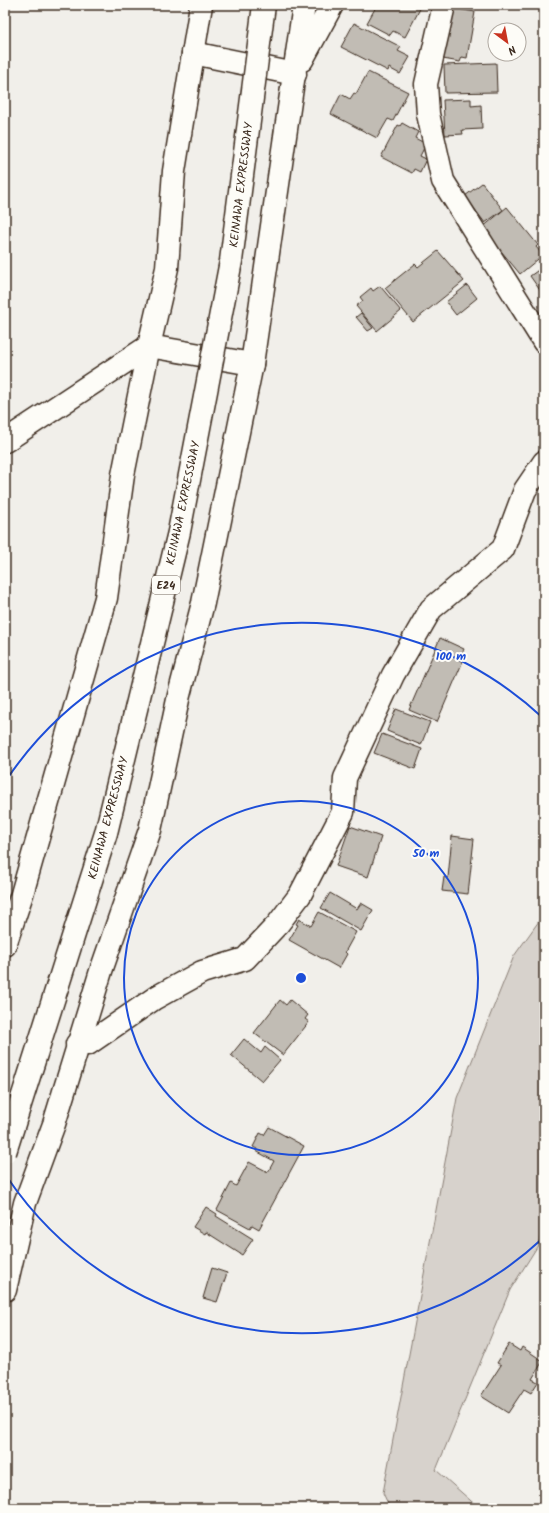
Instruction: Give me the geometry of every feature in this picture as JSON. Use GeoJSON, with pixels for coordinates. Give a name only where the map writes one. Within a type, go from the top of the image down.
{"type":"FeatureCollection","features":[{"type":"Feature","properties":{"kind":"main road"},"geometry":{"type":"LineString","coordinates":[[5,945],[22,894],[106,598],[123,475],[149,346],[167,268],[174,171],[201,5]]}},
{"type":"Feature","properties":{"kind":"main road","name":"KEINAWA EXPRESSWAY"},"geometry":{"type":"LineString","coordinates":[[5,1152],[106,833],[179,532],[231,261],[264,5]]}},
{"type":"Feature","properties":{"kind":"main road"},"geometry":{"type":"LineString","coordinates":[[5,1290],[25,1203],[54,1124],[77,1044],[150,830],[179,695],[204,595],[252,364],[304,5]]}},
{"type":"Feature","properties":{"kind":"main road"},"geometry":{"type":"LineString","coordinates":[[295,74],[332,5]]}},
{"type":"Feature","properties":{"kind":"main road"},"geometry":{"type":"LineString","coordinates":[[444,5],[426,84],[428,114],[443,181],[544,342]]}},
{"type":"Feature","properties":{"kind":"main road"},"geometry":{"type":"LineString","coordinates":[[193,53],[295,74]]}},
{"type":"Feature","properties":{"kind":"main road"},"geometry":{"type":"LineString","coordinates":[[5,441],[149,346],[252,364]]}},
{"type":"Feature","properties":{"kind":"main road"},"geometry":{"type":"LineString","coordinates":[[77,1044],[88,1044],[155,998],[202,972],[245,959],[278,924],[300,895],[343,812],[345,778],[393,675],[431,609],[503,549],[525,490],[544,462]]}},
{"type":"Feature","properties":{"kind":"shaded area"},"geometry":{"type":"Polygon","coordinates":[[[544,914],[544,1226],[537,1247],[510,1290],[436,1470],[479,1508],[390,1508],[383,1493],[457,1098],[514,956],[544,914]]]}},
{"type":"Feature","properties":{"kind":"building"},"geometry":{"type":"Polygon","coordinates":[[[377,5],[422,5],[405,37],[393,31],[390,35],[367,23],[377,5]]]}},
{"type":"Feature","properties":{"kind":"building"},"geometry":{"type":"Polygon","coordinates":[[[452,8],[475,12],[467,58],[462,57],[460,62],[443,59],[452,8]]]}},
{"type":"Feature","properties":{"kind":"building"},"geometry":{"type":"Polygon","coordinates":[[[354,23],[401,47],[398,51],[410,57],[400,74],[389,68],[388,71],[341,47],[354,23]]]}},
{"type":"Feature","properties":{"kind":"building"},"geometry":{"type":"Polygon","coordinates":[[[496,63],[497,92],[445,93],[444,65],[496,63]]]}},
{"type":"Feature","properties":{"kind":"building"},"geometry":{"type":"Polygon","coordinates":[[[368,72],[408,92],[393,121],[388,119],[377,138],[331,114],[341,94],[350,99],[354,93],[356,94],[368,72]]]}},
{"type":"Feature","properties":{"kind":"building"},"geometry":{"type":"Polygon","coordinates":[[[471,99],[471,106],[481,105],[482,129],[462,130],[463,134],[445,135],[443,100],[471,99]]]}},
{"type":"Feature","properties":{"kind":"building"},"geometry":{"type":"Polygon","coordinates":[[[402,123],[418,132],[415,138],[426,144],[420,156],[426,159],[420,172],[414,169],[412,173],[381,157],[398,125],[400,126],[402,123]]]}},
{"type":"Feature","properties":{"kind":"building"},"geometry":{"type":"Polygon","coordinates":[[[482,183],[503,210],[485,223],[465,196],[482,183]]]}},
{"type":"Feature","properties":{"kind":"building"},"geometry":{"type":"Polygon","coordinates":[[[507,207],[538,245],[536,247],[543,255],[520,274],[482,228],[507,207]]]}},
{"type":"Feature","properties":{"kind":"building"},"geometry":{"type":"Polygon","coordinates":[[[438,251],[464,281],[413,322],[385,288],[415,264],[418,267],[438,251]]]}},
{"type":"Feature","properties":{"kind":"building"},"geometry":{"type":"Polygon","coordinates":[[[544,266],[544,296],[530,276],[544,266]]]}},
{"type":"Feature","properties":{"kind":"building"},"geometry":{"type":"Polygon","coordinates":[[[467,285],[477,298],[456,315],[446,302],[467,285]]]}},
{"type":"Feature","properties":{"kind":"building"},"geometry":{"type":"Polygon","coordinates":[[[380,286],[401,311],[377,331],[356,306],[363,301],[360,297],[371,288],[373,291],[380,286]]]}},
{"type":"Feature","properties":{"kind":"building"},"geometry":{"type":"Polygon","coordinates":[[[361,313],[373,328],[368,331],[356,317],[361,313]]]}},
{"type":"Feature","properties":{"kind":"building"},"geometry":{"type":"Polygon","coordinates":[[[440,638],[464,649],[459,660],[463,661],[437,722],[409,710],[440,638]]]}},
{"type":"Feature","properties":{"kind":"building"},"geometry":{"type":"Polygon","coordinates":[[[396,709],[430,722],[421,745],[387,731],[396,709]]]}},
{"type":"Feature","properties":{"kind":"building"},"geometry":{"type":"Polygon","coordinates":[[[382,734],[422,749],[415,769],[374,753],[382,734]]]}},
{"type":"Feature","properties":{"kind":"building"},"geometry":{"type":"Polygon","coordinates":[[[350,826],[381,837],[368,877],[336,866],[350,826]]]}},
{"type":"Feature","properties":{"kind":"building"},"geometry":{"type":"Polygon","coordinates":[[[452,836],[474,839],[468,894],[442,891],[444,877],[448,878],[452,836]]]}},
{"type":"Feature","properties":{"kind":"building"},"geometry":{"type":"Polygon","coordinates":[[[330,893],[357,909],[361,903],[373,910],[361,931],[321,908],[330,893]]]}},
{"type":"Feature","properties":{"kind":"building"},"geometry":{"type":"Polygon","coordinates":[[[319,912],[356,932],[345,952],[347,954],[339,968],[289,940],[298,925],[296,924],[299,919],[311,926],[319,912]]]}},
{"type":"Feature","properties":{"kind":"building"},"geometry":{"type":"Polygon","coordinates":[[[280,1000],[286,1005],[290,1000],[308,1015],[305,1019],[309,1022],[283,1055],[254,1033],[280,1000]]]}},
{"type":"Feature","properties":{"kind":"building"},"geometry":{"type":"Polygon","coordinates":[[[244,1039],[261,1053],[265,1047],[280,1060],[262,1081],[231,1055],[244,1039]]]}},
{"type":"Feature","properties":{"kind":"building"},"geometry":{"type":"Polygon","coordinates":[[[269,1127],[304,1146],[259,1229],[252,1225],[250,1228],[217,1210],[231,1183],[236,1186],[249,1162],[268,1172],[274,1161],[256,1151],[257,1149],[253,1147],[260,1133],[264,1135],[269,1127]]]}},
{"type":"Feature","properties":{"kind":"building"},"geometry":{"type":"Polygon","coordinates":[[[206,1207],[217,1214],[216,1216],[253,1239],[242,1255],[206,1232],[205,1234],[193,1227],[206,1207]]]}},
{"type":"Feature","properties":{"kind":"building"},"geometry":{"type":"Polygon","coordinates":[[[212,1268],[227,1273],[217,1302],[203,1298],[212,1268]]]}},
{"type":"Feature","properties":{"kind":"building"},"geometry":{"type":"Polygon","coordinates":[[[509,1344],[520,1351],[522,1347],[543,1361],[532,1379],[538,1382],[531,1393],[524,1389],[508,1413],[481,1396],[501,1365],[497,1363],[509,1344]]]}}]}
